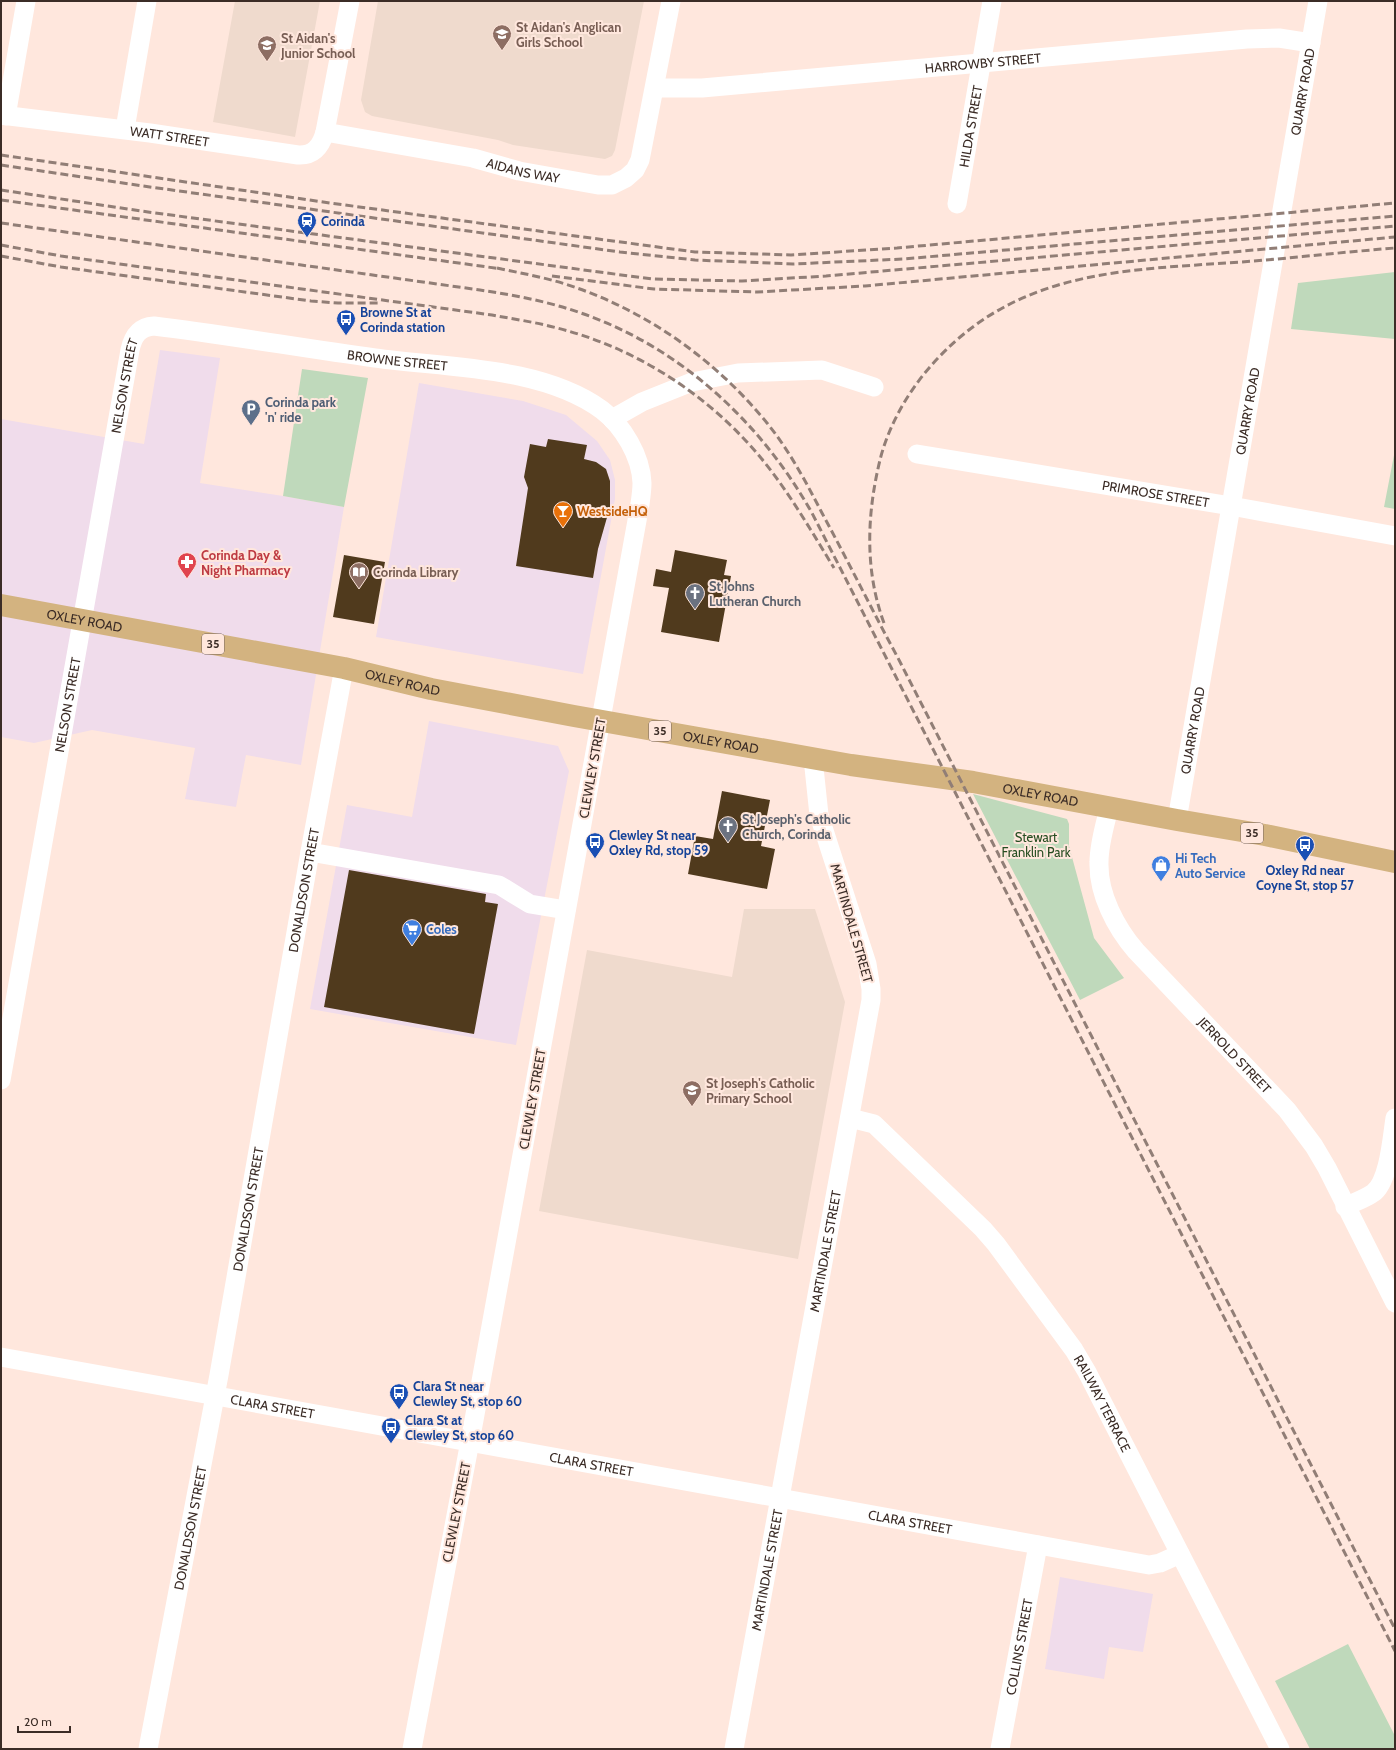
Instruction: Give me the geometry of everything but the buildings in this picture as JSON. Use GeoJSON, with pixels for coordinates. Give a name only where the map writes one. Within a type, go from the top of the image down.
{"type":"FeatureCollection","features":[{"type":"Feature","properties":{"kind":"main road","name":"OXLEY ROAD"},"geometry":{"type":"LineString","coordinates":[[1,605],[344,668],[431,689],[813,758],[966,781],[1265,835],[1395,862]]}},
{"type":"Feature","properties":{"kind":"street"},"geometry":{"type":"LineString","coordinates":[[3,115],[26,1]]}},
{"type":"Feature","properties":{"kind":"street"},"geometry":{"type":"LineString","coordinates":[[125,129],[147,1]]}},
{"type":"Feature","properties":{"kind":"street","name":"WATT STREET"},"geometry":{"type":"LineString","coordinates":[[3,115],[125,129],[302,155],[310,154],[321,145],[325,132],[350,1]]}},
{"type":"Feature","properties":{"kind":"street","name":"AIDANS WAY"},"geometry":{"type":"LineString","coordinates":[[325,132],[473,158],[519,171],[598,185],[612,185],[626,178],[638,165],[655,88],[671,1]]}},
{"type":"Feature","properties":{"kind":"street","name":"HILDA STREET"},"geometry":{"type":"LineString","coordinates":[[957,204],[992,1]]}},
{"type":"Feature","properties":{"kind":"street","name":"QUARRY ROAD"},"geometry":{"type":"LineString","coordinates":[[1178,820],[1318,1]]}},
{"type":"Feature","properties":{"kind":"street","name":"HARROWBY STREET"},"geometry":{"type":"LineString","coordinates":[[655,88],[702,88],[1247,39],[1279,38],[1311,43]]}},
{"type":"Feature","properties":{"kind":"street","name":"BROWNE STREET"},"geometry":{"type":"LineString","coordinates":[[138,331],[149,326],[167,328],[371,358],[495,372],[532,379],[577,394],[604,411],[621,429],[632,449]]}},
{"type":"Feature","properties":{"kind":"street","name":"NELSON STREET"},"geometry":{"type":"LineString","coordinates":[[1,1080],[130,350],[133,338],[138,331]]}},
{"type":"Feature","properties":{"kind":"street"},"geometry":{"type":"LineString","coordinates":[[612,419],[642,402],[692,382],[738,373],[822,370],[874,387]]}},
{"type":"Feature","properties":{"kind":"street","name":"CLEWLEY STREET"},"geometry":{"type":"LineString","coordinates":[[412,1749],[470,1443],[640,504],[642,481],[632,449]]}},
{"type":"Feature","properties":{"kind":"street","name":"PRIMROSE STREET"},"geometry":{"type":"LineString","coordinates":[[917,454],[1231,506],[1395,536]]}},
{"type":"Feature","properties":{"kind":"street","name":"DONALDSON STREET"},"geometry":{"type":"LineString","coordinates":[[148,1749],[215,1395],[310,852],[344,668]]}},
{"type":"Feature","properties":{"kind":"street","name":"MARTINDALE STREET"},"geometry":{"type":"LineString","coordinates":[[734,1749],[869,1013],[871,989],[867,964],[819,815],[813,758]]}},
{"type":"Feature","properties":{"kind":"street","name":"JERROLD STREET"},"geometry":{"type":"LineString","coordinates":[[1109,808],[1102,837],[1099,864],[1104,890],[1120,930],[1136,951],[1287,1110],[1300,1127],[1327,1168],[1345,1207],[1395,1303]]}},
{"type":"Feature","properties":{"kind":"street"},"geometry":{"type":"LineString","coordinates":[[310,852],[499,885],[530,904],[566,910]]}},
{"type":"Feature","properties":{"kind":"street","name":"RAILWAY TERRACE"},"geometry":{"type":"LineString","coordinates":[[850,1118],[874,1124],[982,1229],[996,1244],[1074,1350],[1087,1372],[1280,1749]]}},
{"type":"Feature","properties":{"kind":"street"},"geometry":{"type":"LineString","coordinates":[[1345,1207],[1373,1193],[1379,1187],[1386,1167],[1395,1118]]}},
{"type":"Feature","properties":{"kind":"street","name":"CLARA STREET"},"geometry":{"type":"LineString","coordinates":[[1,1357],[1148,1565],[1160,1563],[1180,1554]]}},
{"type":"Feature","properties":{"kind":"street","name":"COLLINS STREET"},"geometry":{"type":"LineString","coordinates":[[1000,1749],[1038,1545]]}},
{"type":"Feature","properties":{"kind":"shaded area","name":"St Aidan's Junior School"},"geometry":{"type":"Polygon","coordinates":[[[235,1],[320,1],[295,137],[213,122],[235,1]]]}},
{"type":"Feature","properties":{"kind":"shaded area","name":"St Aidan's Anglican Girls School"},"geometry":{"type":"Polygon","coordinates":[[[378,1],[644,1],[615,150],[612,156],[605,159],[513,145],[498,140],[372,116],[365,112],[361,100],[378,1]]]}},
{"type":"Feature","properties":{"kind":"shaded area"},"geometry":{"type":"Polygon","coordinates":[[[160,350],[220,358],[200,483],[344,507],[301,765],[246,755],[236,807],[185,799],[195,748],[92,730],[34,743],[1,737],[1,419],[144,444],[160,350]]]}},
{"type":"Feature","properties":{"kind":"shaded area"},"geometry":{"type":"Polygon","coordinates":[[[419,383],[523,401],[566,415],[597,441],[610,460],[615,480],[615,499],[583,674],[376,637],[419,383]]]}},
{"type":"Feature","properties":{"kind":"shaded area"},"geometry":{"type":"Polygon","coordinates":[[[429,721],[558,746],[569,771],[516,1045],[310,1009],[347,805],[412,817],[429,721]]]}},
{"type":"Feature","properties":{"kind":"shaded area","name":"St Joseph's Catholic Primary School"},"geometry":{"type":"Polygon","coordinates":[[[744,909],[815,909],[845,1002],[798,1259],[539,1211],[587,950],[732,977],[744,909]]]}},
{"type":"Feature","properties":{"kind":"shaded area"},"geometry":{"type":"Polygon","coordinates":[[[1060,1577],[1153,1594],[1143,1652],[1109,1647],[1104,1679],[1045,1669],[1060,1577]]]}},
{"type":"Feature","properties":{"kind":"green space"},"geometry":{"type":"Polygon","coordinates":[[[1395,272],[1395,339],[1291,329],[1298,283],[1395,272]]]}},
{"type":"Feature","properties":{"kind":"green space"},"geometry":{"type":"Polygon","coordinates":[[[302,369],[368,378],[344,507],[283,496],[302,369]]]}},
{"type":"Feature","properties":{"kind":"green space"},"geometry":{"type":"Polygon","coordinates":[[[1395,450],[1395,509],[1384,507],[1395,450]]]}},
{"type":"Feature","properties":{"kind":"green space","name":"Stewart Franklin Park"},"geometry":{"type":"Polygon","coordinates":[[[973,794],[1067,819],[1069,824],[1069,846],[1094,938],[1124,978],[1080,1000],[973,794]]]}},
{"type":"Feature","properties":{"kind":"green space"},"geometry":{"type":"Polygon","coordinates":[[[1348,1644],[1395,1736],[1395,1749],[1310,1749],[1275,1681],[1348,1644]]]}},
{"type":"Feature","properties":{"kind":"railway"},"geometry":{"type":"LineString","coordinates":[[1,155],[330,203],[695,252],[791,255],[897,248],[1395,203]]}},
{"type":"Feature","properties":{"kind":"railway"},"geometry":{"type":"LineString","coordinates":[[1,165],[620,252],[695,260],[793,264],[903,259],[1395,216]]}},
{"type":"Feature","properties":{"kind":"railway"},"geometry":{"type":"LineString","coordinates":[[1,190],[148,212],[652,279],[742,281],[826,276],[1395,226]]}},
{"type":"Feature","properties":{"kind":"railway"},"geometry":{"type":"LineString","coordinates":[[1,200],[502,269]]}},
{"type":"Feature","properties":{"kind":"railway"},"geometry":{"type":"LineString","coordinates":[[1,223],[480,290],[517,296],[554,305],[578,312],[615,327],[650,345],[683,366],[742,418],[768,448],[791,479],[812,513],[1395,1651]]}},
{"type":"Feature","properties":{"kind":"railway"},"geometry":{"type":"LineString","coordinates":[[552,276],[654,289],[757,292],[865,286],[1395,237]]}},
{"type":"Feature","properties":{"kind":"railway"},"geometry":{"type":"LineString","coordinates":[[1,245],[61,256],[492,315],[557,328],[610,346],[635,357],[660,371],[706,403],[726,421],[759,455],[771,470],[804,518],[834,568]]}},
{"type":"Feature","properties":{"kind":"railway"},"geometry":{"type":"LineString","coordinates":[[884,623],[873,582],[870,540],[873,498],[881,456],[890,429],[911,391],[939,357],[971,328],[1006,306],[1042,290],[1079,280],[1118,272],[1395,248]]}},
{"type":"Feature","properties":{"kind":"railway"},"geometry":{"type":"LineString","coordinates":[[1,256],[61,267],[311,301],[378,303]]}},
{"type":"Feature","properties":{"kind":"railway"},"geometry":{"type":"LineString","coordinates":[[497,268],[565,284],[623,307],[650,322],[701,357],[725,378],[747,400],[783,444],[810,490],[898,658],[1395,1629]]}},
{"type":"Feature","properties":{"kind":"place","name":"St Aidan's Anglican Girls School"},"geometry":{"type":"Point","coordinates":[502,51]}},
{"type":"Feature","properties":{"kind":"place","name":"St Aidan's Junior School"},"geometry":{"type":"Point","coordinates":[267,62]}},
{"type":"Feature","properties":{"kind":"place","name":"Corinda"},"geometry":{"type":"Point","coordinates":[307,238]}},
{"type":"Feature","properties":{"kind":"place","name":"Browne St at Corinda station"},"geometry":{"type":"Point","coordinates":[346,336]}},
{"type":"Feature","properties":{"kind":"place","name":"Corinda park 'n' ride"},"geometry":{"type":"Point","coordinates":[251,426]}},
{"type":"Feature","properties":{"kind":"place","name":"WestsideHQ"},"geometry":{"type":"Point","coordinates":[563,528]}},
{"type":"Feature","properties":{"kind":"place","name":"Corinda Day & Night Pharmacy"},"geometry":{"type":"Point","coordinates":[187,579]}},
{"type":"Feature","properties":{"kind":"place","name":"Corinda Library"},"geometry":{"type":"Point","coordinates":[359,589]}},
{"type":"Feature","properties":{"kind":"place","name":"St Johns Lutheran Church"},"geometry":{"type":"Point","coordinates":[695,610]}},
{"type":"Feature","properties":{"kind":"place","name":"St Joseph's Catholic Church, Corinda"},"geometry":{"type":"Point","coordinates":[728,843]}},
{"type":"Feature","properties":{"kind":"place","name":"Clewley St near Oxley Rd, stop 59"},"geometry":{"type":"Point","coordinates":[595,859]}},
{"type":"Feature","properties":{"kind":"place","name":"Oxley Rd near Coyne St, stop 57"},"geometry":{"type":"Point","coordinates":[1305,862]}},
{"type":"Feature","properties":{"kind":"place","name":"Hi Tech Auto Service"},"geometry":{"type":"Point","coordinates":[1161,882]}},
{"type":"Feature","properties":{"kind":"place","name":"Coles"},"geometry":{"type":"Point","coordinates":[412,946]}},
{"type":"Feature","properties":{"kind":"place","name":"St Joseph's Catholic Primary School"},"geometry":{"type":"Point","coordinates":[692,1107]}},
{"type":"Feature","properties":{"kind":"place","name":"Clara St near Clewley St, stop 60"},"geometry":{"type":"Point","coordinates":[399,1410]}},
{"type":"Feature","properties":{"kind":"place","name":"Clara St at Clewley St, stop 60"},"geometry":{"type":"Point","coordinates":[391,1444]}}]}
